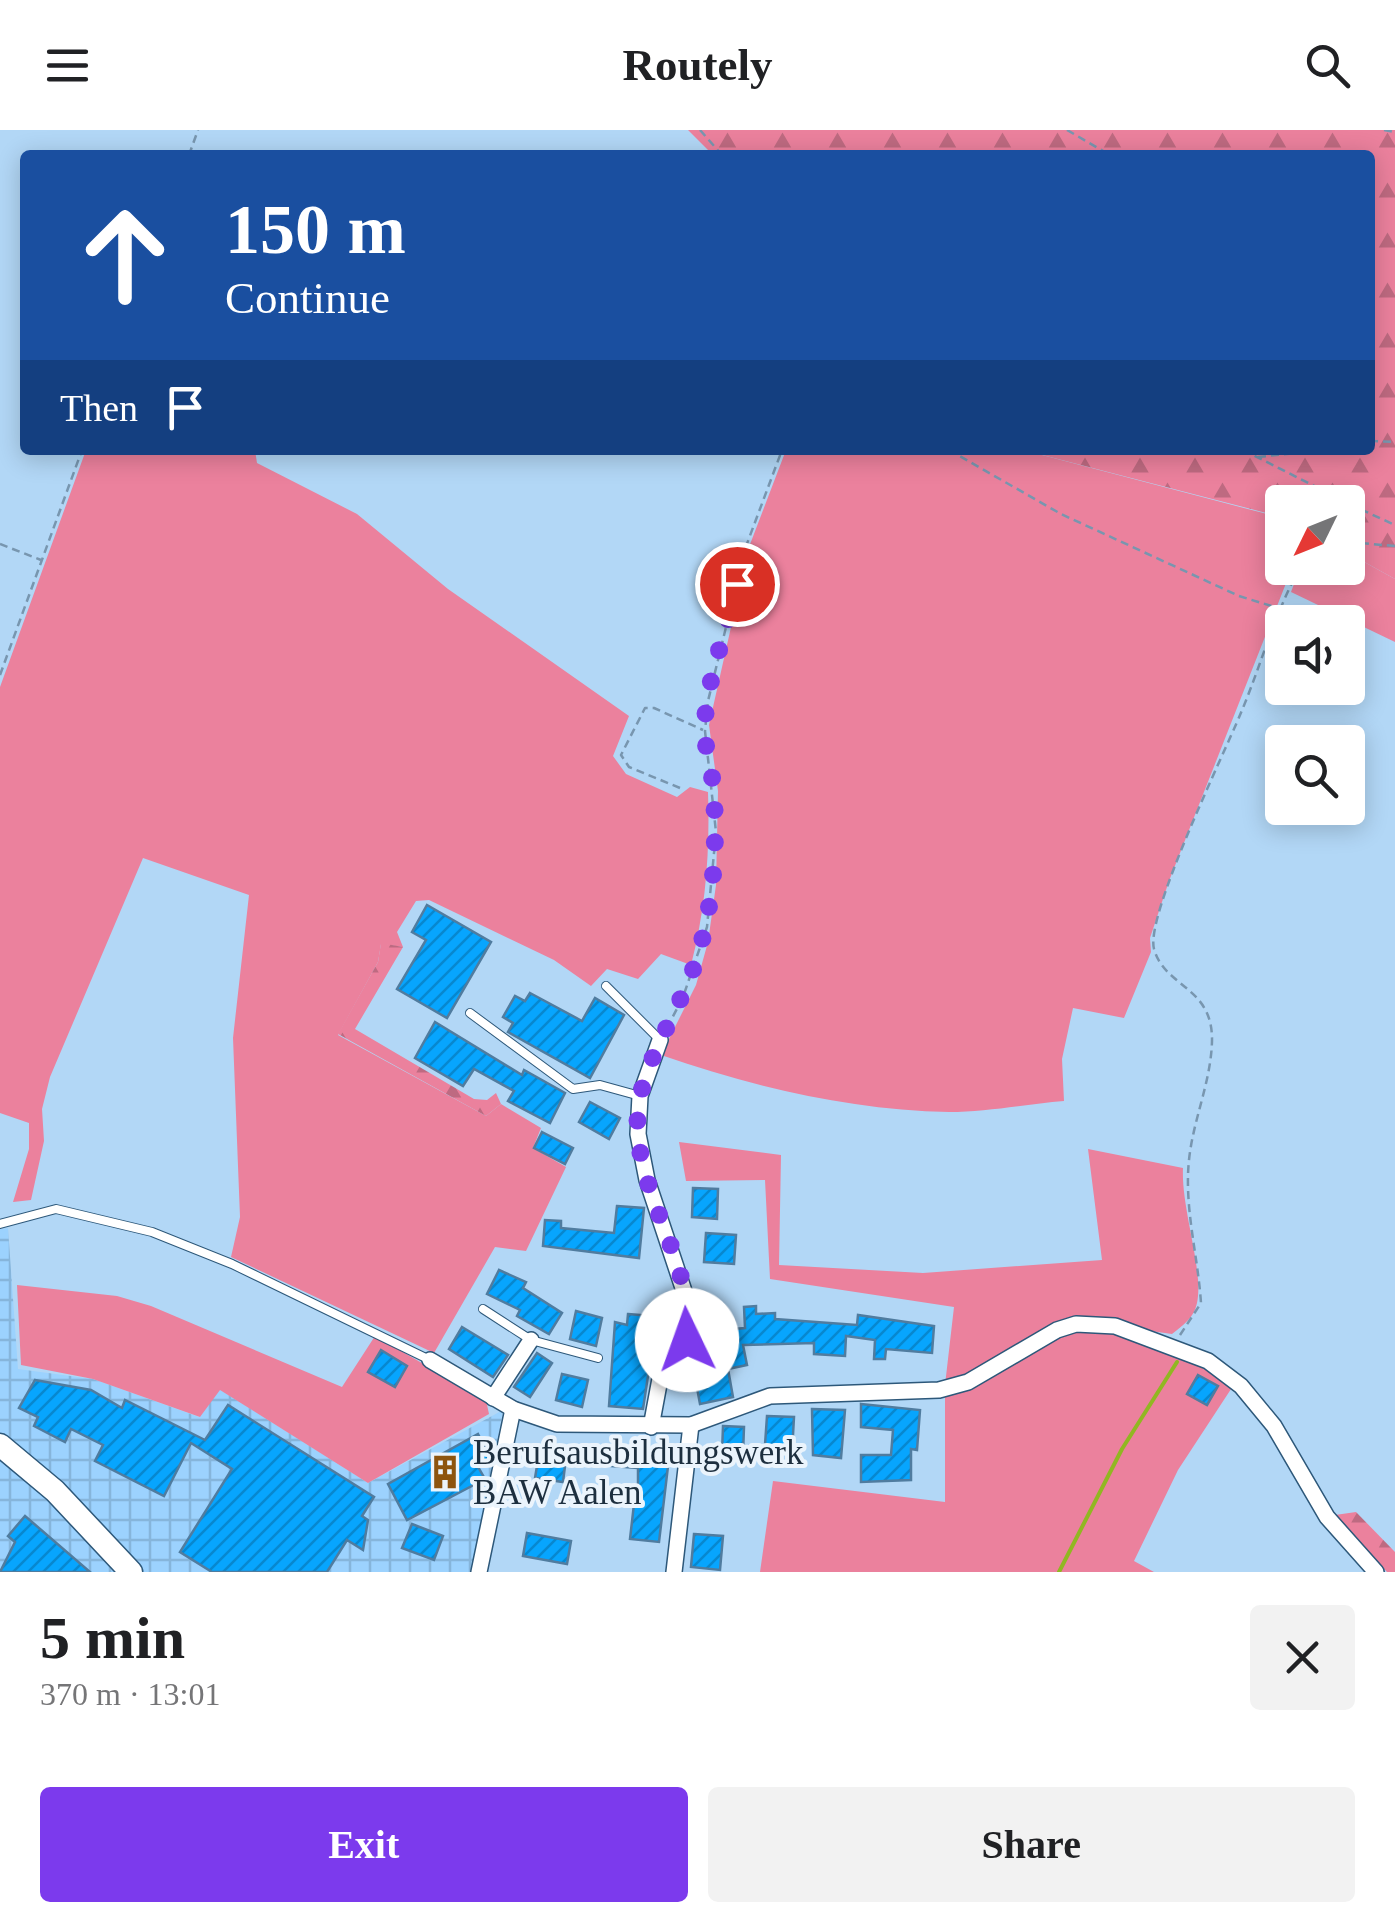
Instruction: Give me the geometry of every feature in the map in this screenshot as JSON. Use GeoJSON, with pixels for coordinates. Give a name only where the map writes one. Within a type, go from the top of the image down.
{"type":"FeatureCollection","features":[{"type":"Feature","properties":{"kind":"street"},"geometry":{"type":"LineString","coordinates":[[651,1427],[662,1368],[687,1340],[690,1308],[647,1180],[638,1134],[640,1096],[660,1040]]}},
{"type":"Feature","properties":{"kind":"street"},"geometry":{"type":"LineString","coordinates":[[430,1360],[513,1409],[557,1424],[651,1427],[691,1425],[770,1396],[938,1390],[968,1382],[1057,1330],[1076,1324],[1115,1326],[1172,1344],[1208,1361],[1242,1386],[1274,1426],[1326,1517],[1376,1572]]}},
{"type":"Feature","properties":{"kind":"street"},"geometry":{"type":"LineString","coordinates":[[493,1398],[531,1340]]}},
{"type":"Feature","properties":{"kind":"street"},"geometry":{"type":"LineString","coordinates":[[479,1572],[513,1409]]}},
{"type":"Feature","properties":{"kind":"street"},"geometry":{"type":"LineString","coordinates":[[674,1572],[691,1425]]}},
{"type":"Feature","properties":{"kind":"street"},"geometry":{"type":"LineString","coordinates":[[0,1445],[55,1491],[131,1572]]}},
{"type":"Feature","properties":{"kind":"lane"},"geometry":{"type":"LineString","coordinates":[[606,986],[660,1040]]}},
{"type":"Feature","properties":{"kind":"lane"},"geometry":{"type":"LineString","coordinates":[[470,1014],[573,1090],[600,1085],[640,1096]]}},
{"type":"Feature","properties":{"kind":"lane"},"geometry":{"type":"LineString","coordinates":[[0,1224],[56,1208],[120,1222],[232,1264],[430,1360]]}},
{"type":"Feature","properties":{"kind":"lane"},"geometry":{"type":"LineString","coordinates":[[482,1309],[531,1340],[598,1358]]}},
{"type":"Feature","properties":{"kind":"path"},"geometry":{"type":"LineString","coordinates":[[700,130],[718,150]]}},
{"type":"Feature","properties":{"kind":"path"},"geometry":{"type":"LineString","coordinates":[[1067,130],[1101,150]]}},
{"type":"Feature","properties":{"kind":"path"},"geometry":{"type":"LineString","coordinates":[[1384,130],[1395,132]]}},
{"type":"Feature","properties":{"kind":"path"},"geometry":{"type":"LineString","coordinates":[[0,675],[80,455]]}},
{"type":"Feature","properties":{"kind":"path"},"geometry":{"type":"LineString","coordinates":[[660,1040],[683,997],[707,928],[716,832],[704,731],[745,548],[780,455]]}},
{"type":"Feature","properties":{"kind":"path"},"geometry":{"type":"LineString","coordinates":[[958,455],[1061,514],[1239,596],[1270,605]]}},
{"type":"Feature","properties":{"kind":"path"},"geometry":{"type":"LineString","coordinates":[[1252,455],[1311,485]]}},
{"type":"Feature","properties":{"kind":"path"},"geometry":{"type":"LineString","coordinates":[[1256,457],[1275,455]]}},
{"type":"Feature","properties":{"kind":"path"},"geometry":{"type":"LineString","coordinates":[[1365,511],[1395,525]]}},
{"type":"Feature","properties":{"kind":"path"},"geometry":{"type":"LineString","coordinates":[[1365,543],[1395,546]]}},
{"type":"Feature","properties":{"kind":"path"},"geometry":{"type":"LineString","coordinates":[[0,544],[42,560]]}},
{"type":"Feature","properties":{"kind":"path"},"geometry":{"type":"LineString","coordinates":[[1172,1344],[1194,1319],[1201,1303],[1188,1199],[1189,1158],[1212,1042],[1210,1016],[1198,995],[1162,962],[1153,947],[1155,926],[1183,842],[1242,712],[1265,649]]}},
{"type":"Feature","properties":{"kind":"path"},"geometry":{"type":"LineString","coordinates":[[680,788],[629,766],[621,755],[645,708],[654,708],[704,731]]}},
{"type":"Feature","properties":{"kind":"shaded area"},"geometry":{"type":"Polygon","coordinates":[[[8,1228],[18,1369],[93,1379],[199,1417],[219,1389],[368,1483],[503,1410],[472,1572],[0,1572],[0,1229],[8,1228]]]}},
{"type":"Feature","properties":{"kind":"green space"},"geometry":{"type":"Polygon","coordinates":[[[688,130],[1395,130],[1395,579],[1365,562],[1365,485],[1265,485],[1265,513],[1042,455],[1375,455],[1375,150],[708,150],[688,130]]]}},
{"type":"Feature","properties":{"kind":"green space"},"geometry":{"type":"Polygon","coordinates":[[[84,455],[256,455],[257,463],[357,514],[448,589],[629,716],[613,756],[626,774],[677,797],[690,787],[708,792],[706,879],[691,965],[661,954],[638,979],[607,969],[591,986],[554,960],[429,900],[416,901],[397,932],[403,947],[381,944],[378,962],[338,1035],[486,1116],[501,1104],[541,1128],[533,1148],[566,1167],[526,1251],[495,1247],[434,1353],[231,1257],[240,1217],[233,1038],[249,895],[143,858],[50,1077],[42,1109],[44,1141],[31,1200],[13,1202],[29,1149],[29,1123],[0,1113],[0,687],[84,455]]]}},
{"type":"Feature","properties":{"kind":"green space"},"geometry":{"type":"Polygon","coordinates":[[[784,455],[1042,455],[1265,514],[1265,585],[1285,585],[1277,605],[1265,605],[1265,637],[1169,881],[1150,938],[1151,952],[1124,1018],[1073,1008],[1062,1059],[1064,1101],[963,1112],[876,1107],[767,1087],[661,1055],[696,985],[708,942],[716,885],[718,791],[709,725],[749,547],[784,455]]]}},
{"type":"Feature","properties":{"kind":"green space"},"geometry":{"type":"Polygon","coordinates":[[[1365,562],[1395,579],[1395,642],[1365,628],[1365,605],[1318,605],[1291,592],[1294,585],[1365,585],[1365,562]]]}},
{"type":"Feature","properties":{"kind":"green space"},"geometry":{"type":"Polygon","coordinates":[[[381,943],[403,947],[355,1029],[474,1099],[487,1100],[496,1093],[501,1104],[486,1116],[338,1034],[378,962],[381,943]]]}},
{"type":"Feature","properties":{"kind":"green space"},"geometry":{"type":"Polygon","coordinates":[[[679,1142],[781,1155],[779,1265],[923,1273],[1102,1260],[1088,1149],[1183,1168],[1197,1274],[1196,1308],[1172,1334],[1073,1320],[981,1372],[945,1385],[954,1307],[770,1279],[765,1180],[686,1181],[679,1142]]]}},
{"type":"Feature","properties":{"kind":"green space"},"geometry":{"type":"Polygon","coordinates":[[[17,1285],[117,1296],[151,1306],[342,1387],[375,1336],[486,1400],[489,1414],[368,1483],[220,1390],[200,1417],[93,1379],[21,1365],[17,1285]]]}},
{"type":"Feature","properties":{"kind":"green space"},"geometry":{"type":"Polygon","coordinates":[[[1081,1327],[1141,1339],[1233,1386],[1178,1470],[1134,1561],[1154,1572],[760,1572],[773,1481],[945,1502],[945,1395],[1051,1338],[1081,1327]]]}},
{"type":"Feature","properties":{"kind":"green space"},"geometry":{"type":"Polygon","coordinates":[[[1356,1512],[1395,1552],[1395,1572],[1387,1572],[1335,1515],[1356,1512]]]}},
{"type":"Feature","properties":{"kind":"building"},"geometry":{"type":"Polygon","coordinates":[[[427,905],[491,942],[447,1018],[397,989],[426,940],[412,932],[427,905]]]}},
{"type":"Feature","properties":{"kind":"building"},"geometry":{"type":"Polygon","coordinates":[[[530,993],[582,1021],[595,998],[624,1015],[590,1078],[508,1032],[513,1023],[503,1017],[515,996],[525,1001],[530,993]]]}},
{"type":"Feature","properties":{"kind":"building"},"geometry":{"type":"Polygon","coordinates":[[[435,1022],[522,1075],[524,1070],[565,1093],[550,1123],[508,1101],[514,1091],[474,1069],[463,1086],[415,1058],[435,1022]]]}},
{"type":"Feature","properties":{"kind":"building"},"geometry":{"type":"Polygon","coordinates":[[[590,1102],[620,1118],[609,1139],[579,1122],[590,1102]]]}},
{"type":"Feature","properties":{"kind":"building"},"geometry":{"type":"Polygon","coordinates":[[[542,1132],[573,1148],[565,1164],[534,1148],[542,1132]]]}},
{"type":"Feature","properties":{"kind":"building"},"geometry":{"type":"Polygon","coordinates":[[[693,1188],[718,1189],[717,1219],[692,1217],[693,1188]]]}},
{"type":"Feature","properties":{"kind":"building"},"geometry":{"type":"Polygon","coordinates":[[[617,1206],[644,1208],[639,1258],[543,1246],[545,1220],[561,1221],[561,1228],[614,1233],[617,1206]]]}},
{"type":"Feature","properties":{"kind":"building"},"geometry":{"type":"Polygon","coordinates":[[[706,1233],[736,1235],[734,1264],[704,1262],[706,1233]]]}},
{"type":"Feature","properties":{"kind":"building"},"geometry":{"type":"Polygon","coordinates":[[[499,1270],[526,1282],[523,1288],[562,1313],[549,1334],[517,1316],[520,1310],[487,1294],[499,1270]]]}},
{"type":"Feature","properties":{"kind":"building"},"geometry":{"type":"Polygon","coordinates":[[[756,1306],[756,1314],[775,1313],[775,1319],[857,1325],[858,1315],[934,1326],[932,1353],[886,1349],[885,1359],[874,1359],[875,1340],[846,1336],[845,1356],[814,1354],[814,1343],[743,1345],[747,1365],[728,1369],[733,1397],[700,1404],[692,1361],[713,1357],[711,1331],[745,1328],[744,1307],[756,1306]]]}},
{"type":"Feature","properties":{"kind":"building"},"geometry":{"type":"Polygon","coordinates":[[[576,1311],[602,1318],[596,1346],[570,1339],[576,1311]]]}},
{"type":"Feature","properties":{"kind":"building"},"geometry":{"type":"Polygon","coordinates":[[[628,1314],[676,1318],[674,1338],[668,1345],[653,1343],[643,1409],[609,1406],[615,1322],[627,1325],[628,1314]]]}},
{"type":"Feature","properties":{"kind":"building"},"geometry":{"type":"Polygon","coordinates":[[[462,1327],[508,1355],[493,1377],[449,1349],[462,1327]]]}},
{"type":"Feature","properties":{"kind":"building"},"geometry":{"type":"Polygon","coordinates":[[[381,1350],[407,1366],[395,1387],[368,1372],[381,1350]]]}},
{"type":"Feature","properties":{"kind":"building"},"geometry":{"type":"Polygon","coordinates":[[[537,1353],[552,1363],[530,1397],[514,1387],[537,1353]]]}},
{"type":"Feature","properties":{"kind":"building"},"geometry":{"type":"Polygon","coordinates":[[[562,1374],[588,1380],[582,1407],[556,1400],[562,1374]]]}},
{"type":"Feature","properties":{"kind":"building"},"geometry":{"type":"Polygon","coordinates":[[[1198,1375],[1218,1386],[1207,1405],[1187,1394],[1198,1375]]]}},
{"type":"Feature","properties":{"kind":"building"},"geometry":{"type":"Polygon","coordinates":[[[35,1380],[91,1390],[122,1408],[125,1400],[205,1440],[228,1405],[374,1497],[362,1516],[368,1520],[363,1550],[347,1540],[327,1572],[212,1572],[180,1552],[232,1469],[191,1443],[164,1496],[95,1461],[103,1445],[71,1429],[65,1442],[34,1426],[38,1417],[19,1408],[35,1380]]]}},
{"type":"Feature","properties":{"kind":"building"},"geometry":{"type":"Polygon","coordinates":[[[861,1404],[920,1410],[917,1450],[911,1449],[911,1480],[861,1482],[861,1455],[891,1455],[893,1430],[861,1427],[861,1404]]]}},
{"type":"Feature","properties":{"kind":"building"},"geometry":{"type":"Polygon","coordinates":[[[812,1409],[845,1410],[841,1458],[813,1455],[812,1409]]]}},
{"type":"Feature","properties":{"kind":"building"},"geometry":{"type":"Polygon","coordinates":[[[767,1416],[794,1417],[792,1453],[782,1452],[781,1460],[764,1459],[767,1416]]]}},
{"type":"Feature","properties":{"kind":"building"},"geometry":{"type":"Polygon","coordinates":[[[723,1426],[744,1427],[743,1454],[722,1453],[723,1426]]]}},
{"type":"Feature","properties":{"kind":"building","name":"Berufsausbildungswerk BAW Aalen"},"geometry":{"type":"Polygon","coordinates":[[[478,1434],[491,1458],[477,1465],[485,1479],[407,1520],[388,1484],[478,1434]]]}},
{"type":"Feature","properties":{"kind":"building"},"geometry":{"type":"Polygon","coordinates":[[[539,1454],[566,1458],[563,1482],[535,1478],[539,1454]]]}},
{"type":"Feature","properties":{"kind":"building"},"geometry":{"type":"Polygon","coordinates":[[[613,1456],[669,1458],[659,1542],[630,1539],[634,1504],[626,1504],[628,1490],[638,1491],[638,1468],[612,1466],[613,1456]]]}},
{"type":"Feature","properties":{"kind":"building"},"geometry":{"type":"Polygon","coordinates":[[[25,1516],[90,1572],[0,1572],[15,1542],[8,1536],[25,1516]]]}},
{"type":"Feature","properties":{"kind":"building"},"geometry":{"type":"Polygon","coordinates":[[[412,1524],[443,1536],[434,1560],[402,1548],[412,1524]]]}},
{"type":"Feature","properties":{"kind":"building"},"geometry":{"type":"Polygon","coordinates":[[[527,1533],[571,1541],[567,1564],[523,1556],[527,1533]]]}},
{"type":"Feature","properties":{"kind":"building"},"geometry":{"type":"Polygon","coordinates":[[[694,1534],[723,1536],[720,1570],[691,1567],[694,1534]]]}},
{"type":"Feature","properties":{"kind":"waterway"},"geometry":{"type":"LineString","coordinates":[[1059,1572],[1122,1449],[1177,1362]]}},
{"type":"Feature","properties":{"kind":"place","name":"Berufsausbildungswerk BAW Aalen"},"geometry":{"type":"Point","coordinates":[445,1472]}},
{"type":"Feature","properties":{"kind":"route"},"geometry":{"type":"LineString","coordinates":[[687,1340],[690,1308],[647,1180],[638,1134],[640,1096],[660,1040],[683,997],[707,928],[716,832],[704,731],[737,584]]}}]}
